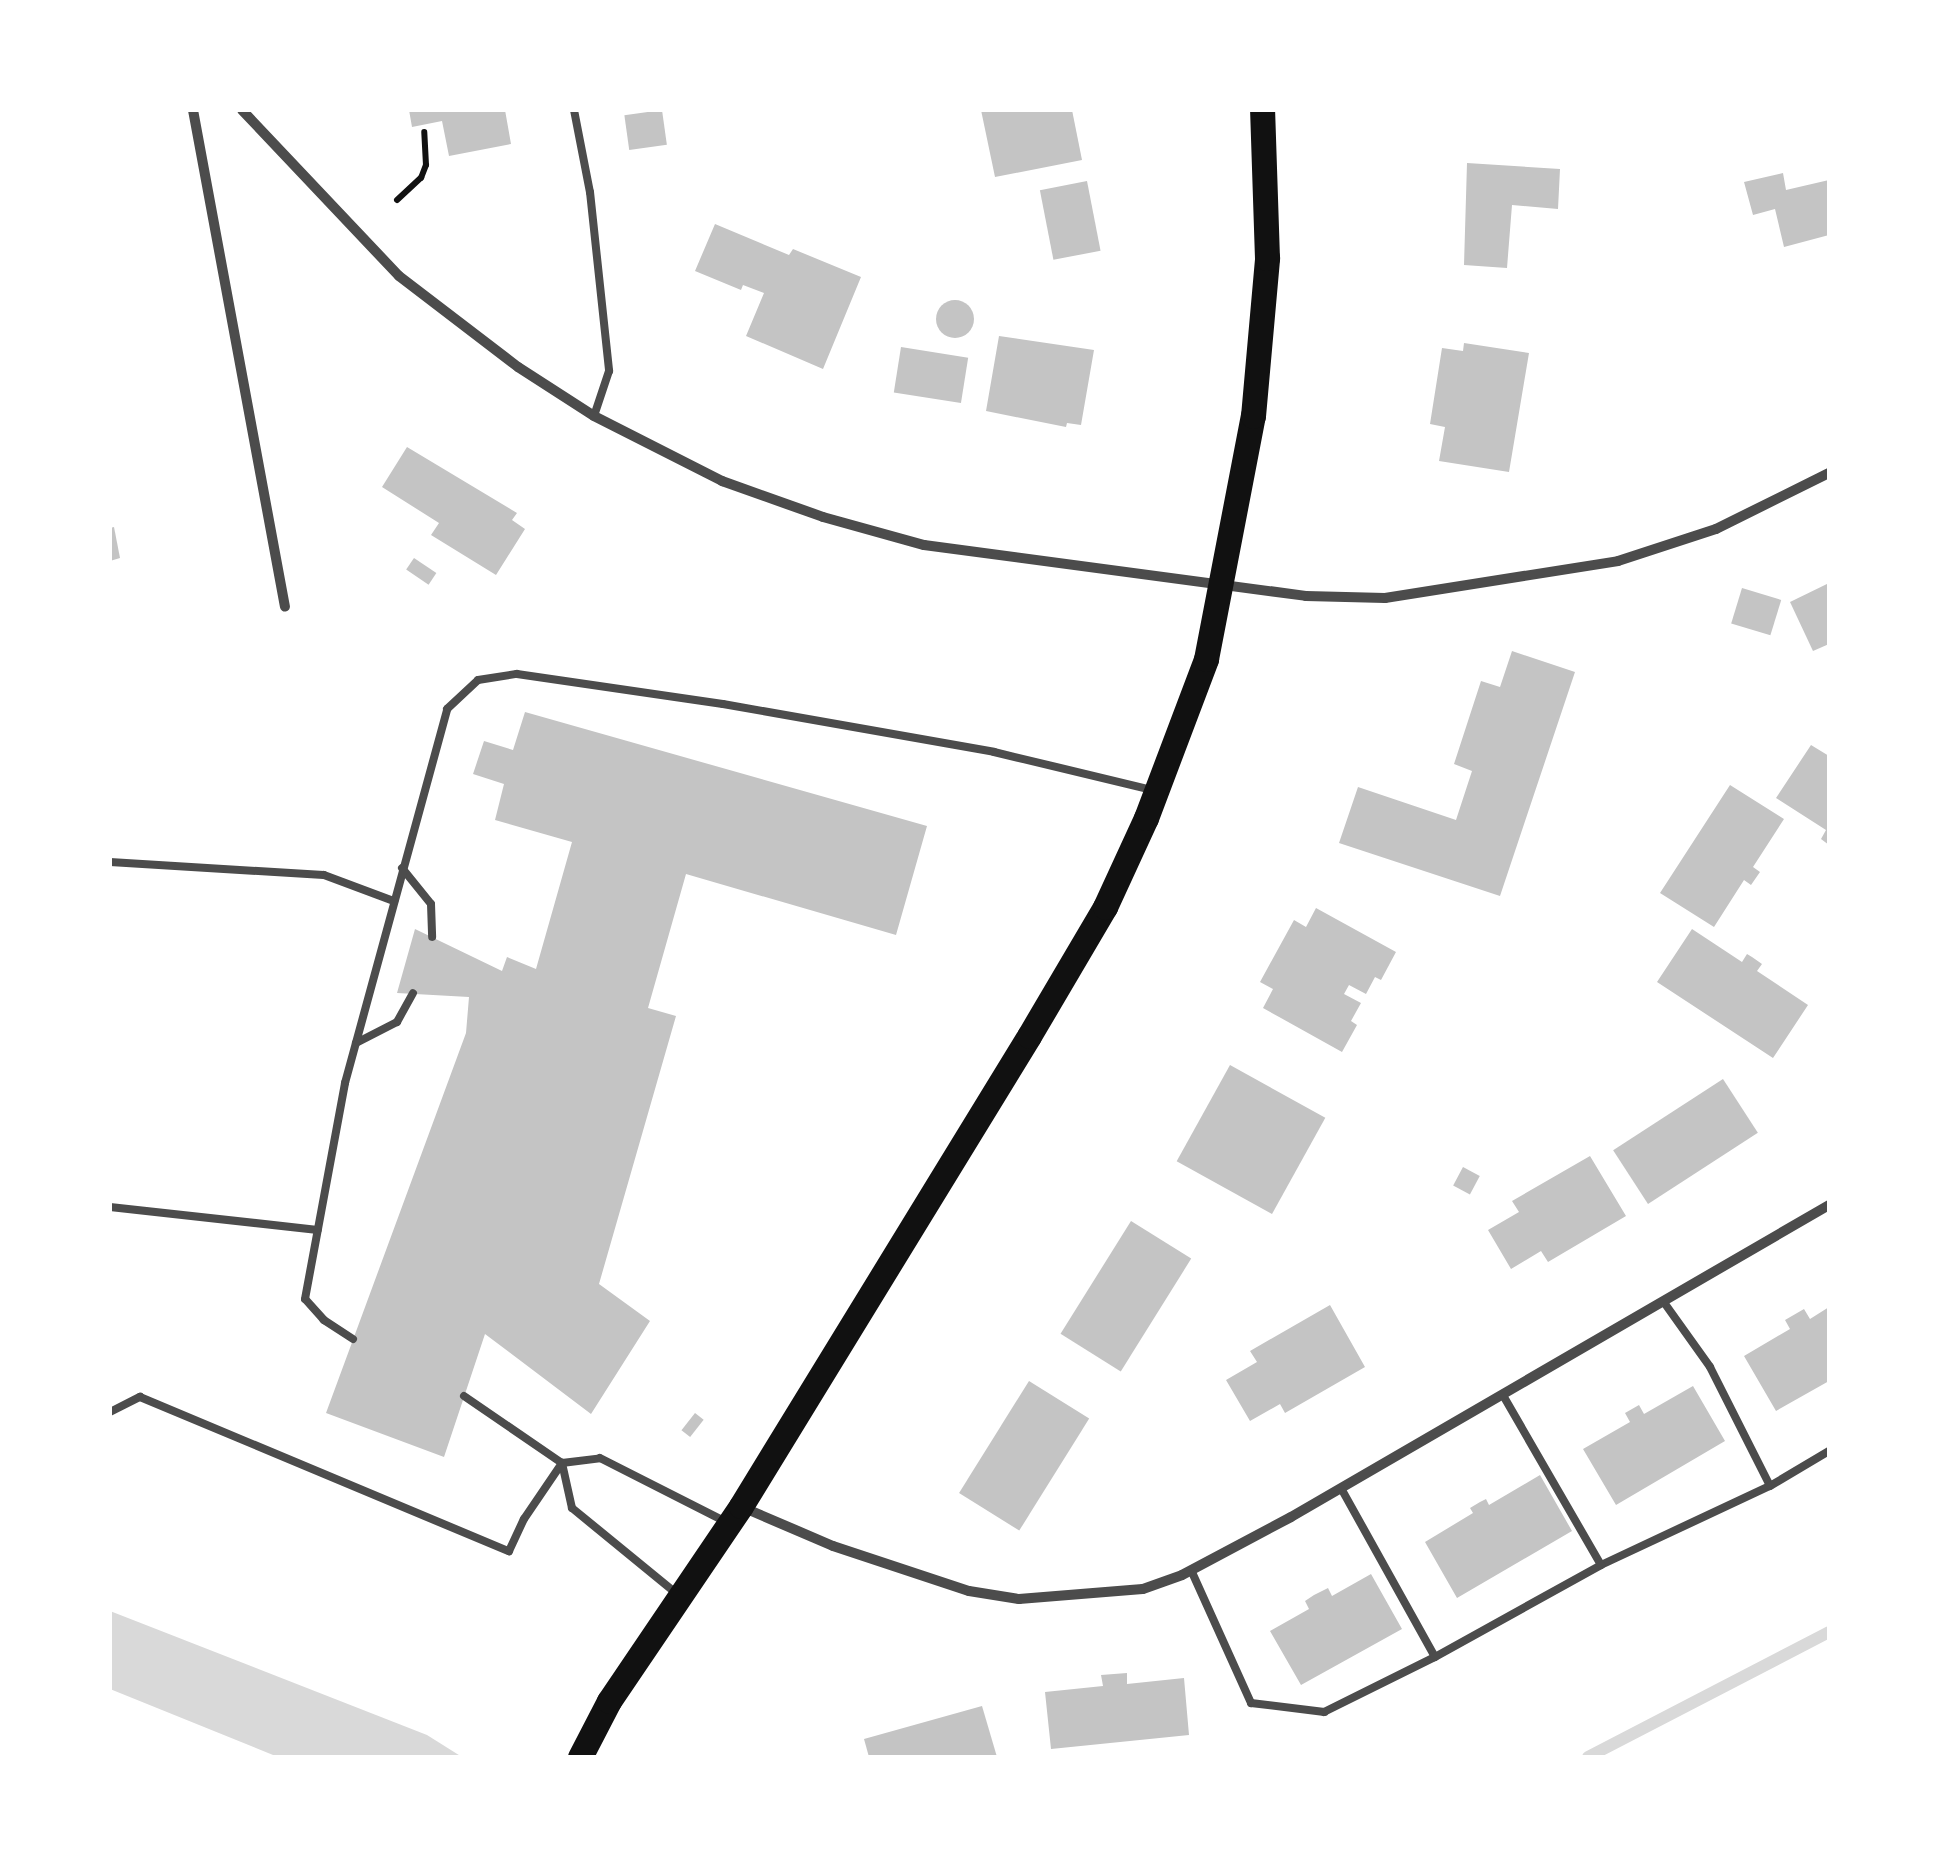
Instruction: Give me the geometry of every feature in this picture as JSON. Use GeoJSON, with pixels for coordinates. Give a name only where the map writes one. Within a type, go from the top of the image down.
{"type":"FeatureCollection","features":[{"type":"Feature","properties":{"kind":"main road"},"geometry":{"type":"LineString","coordinates":[[580,1757],[609,1701],[734,1515],[1084,942],[1157,791],[1206,660],[1252,416],[1267,258],[1262,110]]}},
{"type":"Feature","properties":{"kind":"street"},"geometry":{"type":"LineString","coordinates":[[193,110],[284,607]]}},
{"type":"Feature","properties":{"kind":"street"},"geometry":{"type":"LineString","coordinates":[[242,110],[399,276],[518,367],[594,416],[722,481],[908,540],[1046,564],[1127,569],[1306,596],[1386,598],[1618,561],[1716,529],[1829,474]]}},
{"type":"Feature","properties":{"kind":"street"},"geometry":{"type":"LineString","coordinates":[[734,1515],[923,1579],[1019,1599],[1122,1594],[1191,1570],[1341,1488],[1829,1205]]}},
{"type":"Feature","properties":{"kind":"lane"},"geometry":{"type":"LineString","coordinates":[[574,110],[590,192],[610,371],[594,416]]}},
{"type":"Feature","properties":{"kind":"lane"},"geometry":{"type":"LineString","coordinates":[[353,1339],[324,1320],[305,1299],[318,1230],[356,1043],[448,709],[478,680],[517,674],[994,752],[1157,791]]}},
{"type":"Feature","properties":{"kind":"lane"},"geometry":{"type":"LineString","coordinates":[[110,862],[324,875],[394,901]]}},
{"type":"Feature","properties":{"kind":"lane"},"geometry":{"type":"LineString","coordinates":[[402,868],[431,904],[432,937]]}},
{"type":"Feature","properties":{"kind":"lane"},"geometry":{"type":"LineString","coordinates":[[356,1043],[397,1022],[413,994]]}},
{"type":"Feature","properties":{"kind":"lane"},"geometry":{"type":"LineString","coordinates":[[110,1208],[318,1230]]}},
{"type":"Feature","properties":{"kind":"lane"},"geometry":{"type":"LineString","coordinates":[[1663,1302],[1710,1367],[1770,1486]]}},
{"type":"Feature","properties":{"kind":"lane"},"geometry":{"type":"LineString","coordinates":[[1503,1394],[1601,1564]]}},
{"type":"Feature","properties":{"kind":"lane"},"geometry":{"type":"LineString","coordinates":[[464,1396],[562,1463],[600,1458],[734,1515]]}},
{"type":"Feature","properties":{"kind":"lane"},"geometry":{"type":"LineString","coordinates":[[110,1412],[140,1397],[509,1551],[524,1518],[562,1463]]}},
{"type":"Feature","properties":{"kind":"lane"},"geometry":{"type":"LineString","coordinates":[[1191,1570],[1251,1702],[1324,1712],[1601,1564],[1770,1486],[1829,1451]]}},
{"type":"Feature","properties":{"kind":"lane"},"geometry":{"type":"LineString","coordinates":[[562,1463],[572,1508],[680,1595]]}},
{"type":"Feature","properties":{"kind":"lane"},"geometry":{"type":"LineString","coordinates":[[1341,1488],[1435,1656]]}},
{"type":"Feature","properties":{"kind":"path"},"geometry":{"type":"LineString","coordinates":[[397,200],[421,178],[426,164],[424,132]]}},
{"type":"Feature","properties":{"kind":"shaded area"},"geometry":{"type":"Polygon","coordinates":[[[110,1611],[427,1735],[462,1757],[278,1757],[110,1689],[110,1611]]]}},
{"type":"Feature","properties":{"kind":"building"},"geometry":{"type":"Polygon","coordinates":[[[409,110],[505,110],[511,144],[449,156],[442,121],[412,127],[409,110]]]}},
{"type":"Feature","properties":{"kind":"building"},"geometry":{"type":"Polygon","coordinates":[[[662,110],[667,145],[629,150],[624,115],[662,110]]]}},
{"type":"Feature","properties":{"kind":"building"},"geometry":{"type":"Polygon","coordinates":[[[981,110],[1072,110],[1082,160],[995,177],[981,110]]]}},
{"type":"Feature","properties":{"kind":"building"},"geometry":{"type":"Polygon","coordinates":[[[1467,163],[1560,169],[1558,209],[1512,205],[1507,268],[1464,265],[1467,163]]]}},
{"type":"Feature","properties":{"kind":"building"},"geometry":{"type":"Polygon","coordinates":[[[1783,173],[1786,190],[1829,180],[1829,235],[1784,247],[1775,209],[1753,215],[1744,182],[1783,173]]]}},
{"type":"Feature","properties":{"kind":"building"},"geometry":{"type":"Polygon","coordinates":[[[1087,181],[1101,251],[1053,260],[1040,190],[1087,181]]]}},
{"type":"Feature","properties":{"kind":"building"},"geometry":{"type":"Polygon","coordinates":[[[715,224],[789,255],[793,249],[861,277],[823,369],[746,336],[764,293],[743,285],[741,290],[695,271],[715,224]]]}},
{"type":"Feature","properties":{"kind":"building"},"geometry":{"type":"Polygon","coordinates":[[[955,300],[968,306],[974,319],[968,332],[955,338],[942,332],[936,319],[942,306],[955,300]]]}},
{"type":"Feature","properties":{"kind":"building"},"geometry":{"type":"Polygon","coordinates":[[[999,336],[1094,350],[1081,425],[1067,423],[1066,427],[986,411],[999,336]]]}},
{"type":"Feature","properties":{"kind":"building"},"geometry":{"type":"Polygon","coordinates":[[[1464,343],[1529,353],[1509,472],[1439,461],[1445,427],[1430,424],[1442,348],[1463,351],[1464,343]]]}},
{"type":"Feature","properties":{"kind":"building"},"geometry":{"type":"Polygon","coordinates":[[[901,347],[968,358],[961,403],[894,392],[901,347]]]}},
{"type":"Feature","properties":{"kind":"building"},"geometry":{"type":"Polygon","coordinates":[[[407,447],[517,513],[512,520],[525,529],[496,575],[431,535],[439,523],[382,487],[407,447]]]}},
{"type":"Feature","properties":{"kind":"building"},"geometry":{"type":"Polygon","coordinates":[[[114,527],[120,558],[110,561],[110,528],[114,527]]]}},
{"type":"Feature","properties":{"kind":"building"},"geometry":{"type":"Polygon","coordinates":[[[414,558],[436,573],[429,585],[406,570],[414,558]]]}},
{"type":"Feature","properties":{"kind":"building"},"geometry":{"type":"Polygon","coordinates":[[[1829,583],[1829,644],[1813,651],[1790,602],[1829,583]]]}},
{"type":"Feature","properties":{"kind":"building"},"geometry":{"type":"Polygon","coordinates":[[[1742,588],[1781,600],[1770,635],[1731,623],[1742,588]]]}},
{"type":"Feature","properties":{"kind":"building"},"geometry":{"type":"Polygon","coordinates":[[[1512,651],[1575,672],[1500,896],[1339,843],[1358,787],[1456,820],[1472,771],[1454,764],[1481,681],[1500,687],[1512,651]]]}},
{"type":"Feature","properties":{"kind":"building"},"geometry":{"type":"Polygon","coordinates":[[[525,712],[927,826],[896,935],[686,874],[648,1008],[676,1016],[599,1284],[650,1321],[591,1414],[485,1334],[444,1457],[326,1413],[466,1033],[469,997],[397,993],[415,929],[502,971],[507,957],[536,969],[572,842],[495,820],[504,784],[473,774],[484,741],[513,750],[525,712]]]}},
{"type":"Feature","properties":{"kind":"building"},"geometry":{"type":"Polygon","coordinates":[[[1811,745],[1829,756],[1829,845],[1821,839],[1826,830],[1776,798],[1811,745]]]}},
{"type":"Feature","properties":{"kind":"building"},"geometry":{"type":"Polygon","coordinates":[[[1730,785],[1784,819],[1753,867],[1760,872],[1751,885],[1744,880],[1714,927],[1660,893],[1730,785]]]}},
{"type":"Feature","properties":{"kind":"building"},"geometry":{"type":"Polygon","coordinates":[[[1316,908],[1396,952],[1381,980],[1375,977],[1366,994],[1349,985],[1344,994],[1361,1003],[1351,1021],[1357,1025],[1342,1052],[1263,1008],[1273,989],[1260,982],[1294,920],[1306,927],[1316,908]]]}},
{"type":"Feature","properties":{"kind":"building"},"geometry":{"type":"Polygon","coordinates":[[[1692,929],[1742,962],[1747,954],[1752,957],[1762,964],[1757,971],[1808,1005],[1773,1058],[1657,982],[1692,929]]]}},
{"type":"Feature","properties":{"kind":"building"},"geometry":{"type":"Polygon","coordinates":[[[1230,1065],[1325,1118],[1272,1214],[1177,1161],[1230,1065]]]}},
{"type":"Feature","properties":{"kind":"building"},"geometry":{"type":"Polygon","coordinates":[[[1723,1079],[1758,1133],[1648,1204],[1613,1150],[1723,1079]]]}},
{"type":"Feature","properties":{"kind":"building"},"geometry":{"type":"Polygon","coordinates":[[[1590,1156],[1626,1216],[1548,1262],[1541,1251],[1511,1269],[1488,1230],[1519,1212],[1512,1201],[1590,1156]]]}},
{"type":"Feature","properties":{"kind":"building"},"geometry":{"type":"Polygon","coordinates":[[[1463,1167],[1480,1176],[1470,1194],[1453,1186],[1463,1167]]]}},
{"type":"Feature","properties":{"kind":"building"},"geometry":{"type":"Polygon","coordinates":[[[1131,1221],[1191,1259],[1121,1371],[1061,1334],[1131,1221]]]}},
{"type":"Feature","properties":{"kind":"building"},"geometry":{"type":"Polygon","coordinates":[[[1330,1305],[1365,1367],[1285,1413],[1280,1404],[1250,1421],[1226,1380],[1257,1362],[1250,1351],[1330,1305]]]}},
{"type":"Feature","properties":{"kind":"building"},"geometry":{"type":"Polygon","coordinates":[[[1829,1307],[1829,1381],[1776,1411],[1744,1356],[1790,1329],[1785,1320],[1804,1309],[1810,1319],[1829,1307]]]}},
{"type":"Feature","properties":{"kind":"building"},"geometry":{"type":"Polygon","coordinates":[[[1029,1381],[1089,1419],[1019,1531],[959,1493],[1029,1381]]]}},
{"type":"Feature","properties":{"kind":"building"},"geometry":{"type":"Polygon","coordinates":[[[1693,1386],[1725,1441],[1616,1505],[1583,1449],[1630,1422],[1625,1413],[1639,1405],[1644,1414],[1693,1386]]]}},
{"type":"Feature","properties":{"kind":"building"},"geometry":{"type":"Polygon","coordinates":[[[695,1413],[704,1420],[690,1437],[681,1430],[695,1413]]]}},
{"type":"Feature","properties":{"kind":"building"},"geometry":{"type":"Polygon","coordinates":[[[1540,1475],[1572,1531],[1457,1598],[1425,1542],[1473,1513],[1470,1508],[1480,1502],[1486,1499],[1489,1505],[1540,1475]]]}},
{"type":"Feature","properties":{"kind":"building"},"geometry":{"type":"Polygon","coordinates":[[[1371,1574],[1402,1629],[1301,1685],[1270,1631],[1309,1609],[1305,1601],[1314,1595],[1328,1588],[1332,1596],[1371,1574]]]}},
{"type":"Feature","properties":{"kind":"building"},"geometry":{"type":"Polygon","coordinates":[[[1127,1673],[1127,1684],[1184,1678],[1189,1735],[1051,1749],[1045,1692],[1103,1686],[1101,1675],[1127,1673]]]}},
{"type":"Feature","properties":{"kind":"building"},"geometry":{"type":"Polygon","coordinates":[[[982,1706],[997,1757],[869,1757],[864,1739],[982,1706]]]}},
{"type":"Feature","properties":{"kind":"waterway"},"geometry":{"type":"LineString","coordinates":[[1588,1757],[1829,1632]]}}]}
